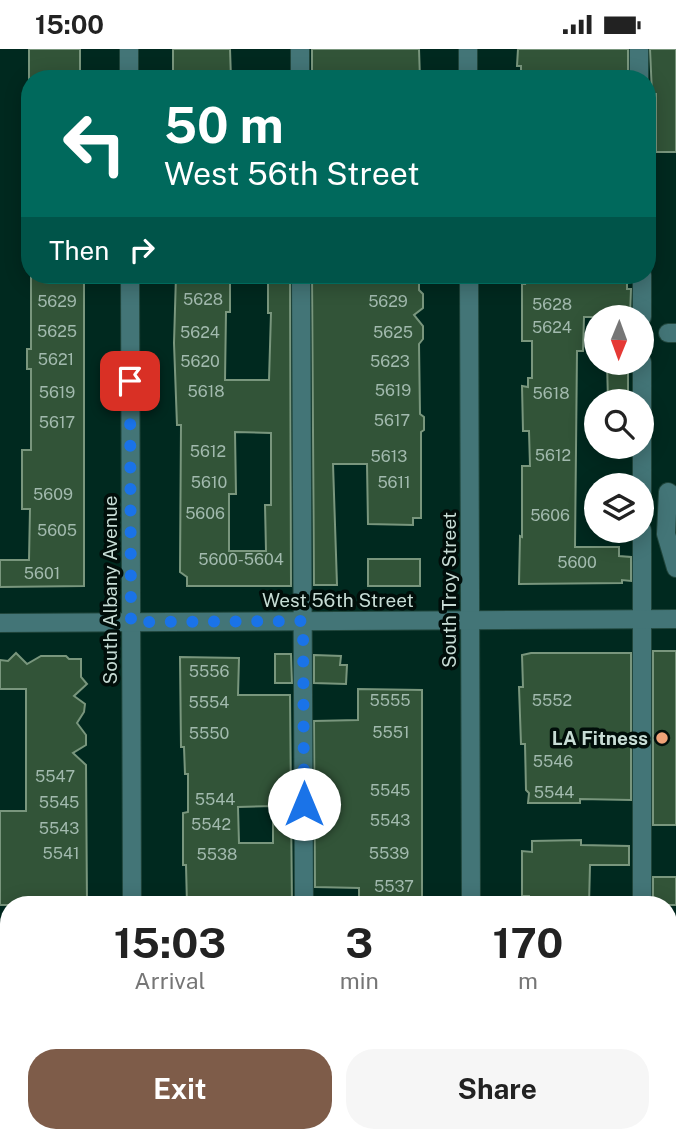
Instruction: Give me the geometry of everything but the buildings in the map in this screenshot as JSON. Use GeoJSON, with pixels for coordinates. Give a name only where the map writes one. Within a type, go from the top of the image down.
{"type":"FeatureCollection","features":[{"type":"Feature","properties":{"kind":"street"},"geometry":{"type":"LineString","coordinates":[[129,49],[129,70]]}},
{"type":"Feature","properties":{"kind":"street"},"geometry":{"type":"LineString","coordinates":[[300,49],[300,70]]}},
{"type":"Feature","properties":{"kind":"street"},"geometry":{"type":"LineString","coordinates":[[468,49],[468,70]]}},
{"type":"Feature","properties":{"kind":"street"},"geometry":{"type":"LineString","coordinates":[[639,49],[639,70]]}},
{"type":"Feature","properties":{"kind":"street","name":"South Albany Avenue"},"geometry":{"type":"LineString","coordinates":[[130,284],[132,896]]}},
{"type":"Feature","properties":{"kind":"street"},"geometry":{"type":"LineString","coordinates":[[301,284],[304,896]]}},
{"type":"Feature","properties":{"kind":"street","name":"South Troy Street"},"geometry":{"type":"LineString","coordinates":[[469,284],[471,896]]}},
{"type":"Feature","properties":{"kind":"street"},"geometry":{"type":"LineString","coordinates":[[642,284],[642,305]]}},
{"type":"Feature","properties":{"kind":"street"},"geometry":{"type":"LineString","coordinates":[[642,375],[642,473]]}},
{"type":"Feature","properties":{"kind":"street"},"geometry":{"type":"LineString","coordinates":[[672,495],[666,534],[676,568]]}},
{"type":"Feature","properties":{"kind":"street"},"geometry":{"type":"LineString","coordinates":[[642,543],[642,896]]}},
{"type":"Feature","properties":{"kind":"street","name":"West 56th Street"},"geometry":{"type":"LineString","coordinates":[[0,623],[676,619]]}},
{"type":"Feature","properties":{"kind":"place","name":"LA Fitness"},"geometry":{"type":"Point","coordinates":[662,738]}},
{"type":"Feature","properties":{"kind":"route"},"geometry":{"type":"LineString","coordinates":[[130,381],[131,622],[303,621],[304,804]]}}]}
